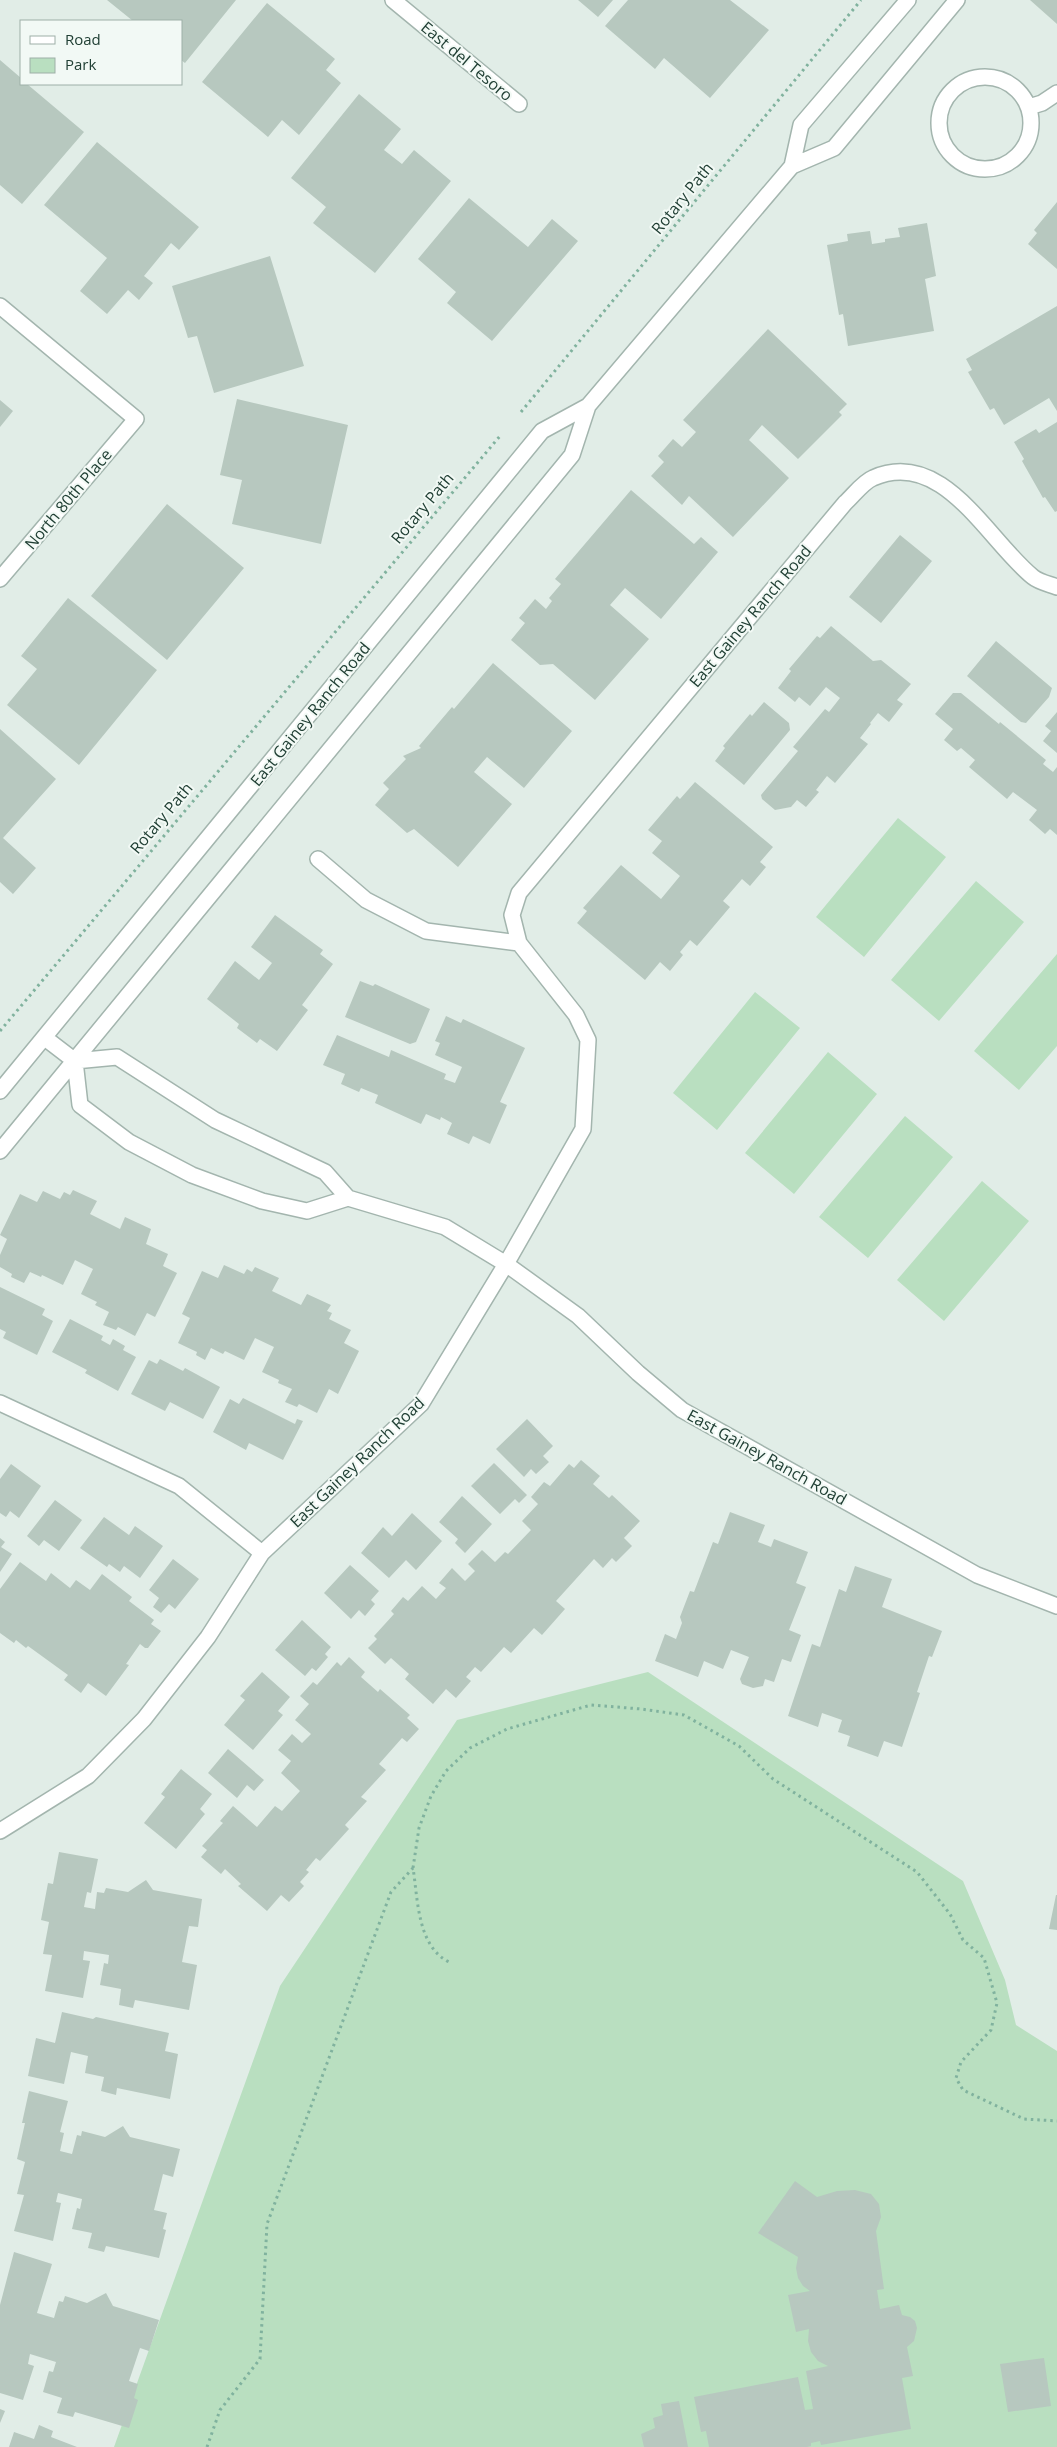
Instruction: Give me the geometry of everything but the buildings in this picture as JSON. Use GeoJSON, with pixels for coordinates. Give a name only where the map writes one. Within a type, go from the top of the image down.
{"type":"FeatureCollection","features":[{"type":"Feature","properties":{"kind":"street","name":"East del Tesoro"},"geometry":{"type":"LineString","coordinates":[[393,0],[519,104]]}},
{"type":"Feature","properties":{"kind":"street","name":"East Gainey Ranch Road"},"geometry":{"type":"LineString","coordinates":[[792,166],[801,125],[908,0]]}},
{"type":"Feature","properties":{"kind":"street","name":"East Gainey Ranch Road"},"geometry":{"type":"LineString","coordinates":[[0,1092],[542,431],[588,406],[792,166],[834,148],[957,0]]}},
{"type":"Feature","properties":{"kind":"street"},"geometry":{"type":"LineString","coordinates":[[990,77],[1006,81],[1018,90],[1029,107],[1032,118],[1031,134],[1025,149],[1015,160],[1000,168],[986,170],[962,163],[947,150],[941,136],[939,121],[942,107],[950,94],[960,84],[974,78],[990,77]]}},
{"type":"Feature","properties":{"kind":"street"},"geometry":{"type":"LineString","coordinates":[[1029,107],[1042,103],[1057,93]]}},
{"type":"Feature","properties":{"kind":"street","name":"North 80th Place"},"geometry":{"type":"LineString","coordinates":[[0,306],[136,419],[0,579]]}},
{"type":"Feature","properties":{"kind":"street","name":"East Gainey Ranch Road"},"geometry":{"type":"LineString","coordinates":[[0,1151],[572,455],[588,406]]}},
{"type":"Feature","properties":{"kind":"street","name":"East Gainey Ranch Road"},"geometry":{"type":"LineString","coordinates":[[0,1831],[88,1776],[144,1719],[208,1637],[262,1552],[421,1404],[506,1264],[583,1129],[588,1040],[576,1016],[519,943],[512,915],[519,893],[845,503],[872,478],[903,471],[936,481],[965,504],[1034,577],[1057,587]]}},
{"type":"Feature","properties":{"kind":"street"},"geometry":{"type":"LineString","coordinates":[[318,858],[366,900],[426,931],[519,943]]}},
{"type":"Feature","properties":{"kind":"street"},"geometry":{"type":"LineString","coordinates":[[45,1038],[75,1062],[80,1105],[129,1142],[192,1175],[262,1201],[307,1211],[348,1198],[325,1172],[215,1120],[117,1057],[75,1062]]}},
{"type":"Feature","properties":{"kind":"street","name":"East Gainey Ranch Road"},"geometry":{"type":"LineString","coordinates":[[348,1198],[445,1227],[506,1264],[578,1316],[638,1373],[682,1410],[977,1575],[1057,1606]]}},
{"type":"Feature","properties":{"kind":"street"},"geometry":{"type":"LineString","coordinates":[[0,1402],[179,1486],[262,1552]]}},
{"type":"Feature","properties":{"kind":"path","name":"Rotary Path"},"geometry":{"type":"LineString","coordinates":[[519,414],[861,0]]}},
{"type":"Feature","properties":{"kind":"path","name":"Rotary Path"},"geometry":{"type":"LineString","coordinates":[[0,1031],[506,429]]}},
{"type":"Feature","properties":{"kind":"path"},"geometry":{"type":"LineString","coordinates":[[449,1962],[438,1956],[423,1931],[413,1868],[419,1828],[431,1796],[446,1770],[470,1748],[507,1729],[592,1705],[684,1715],[739,1746],[773,1779],[917,1872],[950,1914],[963,1940],[984,1958],[997,2003],[991,2030],[960,2062],[956,2078],[963,2090],[1024,2119],[1057,2121]]}},
{"type":"Feature","properties":{"kind":"path"},"geometry":{"type":"LineString","coordinates":[[207,2447],[220,2410],[260,2359],[267,2224],[391,1892],[413,1868]]}},
{"type":"Feature","properties":{"kind":"green space"},"geometry":{"type":"Polygon","coordinates":[[[898,818],[946,857],[864,957],[816,917],[898,818]]]}},
{"type":"Feature","properties":{"kind":"green space"},"geometry":{"type":"Polygon","coordinates":[[[976,881],[1024,922],[939,1021],[891,980],[976,881]]]}},
{"type":"Feature","properties":{"kind":"green space"},"geometry":{"type":"Polygon","coordinates":[[[1057,954],[1057,1046],[1019,1090],[974,1051],[1057,954]]]}},
{"type":"Feature","properties":{"kind":"green space"},"geometry":{"type":"Polygon","coordinates":[[[755,992],[800,1028],[717,1130],[673,1093],[755,992]]]}},
{"type":"Feature","properties":{"kind":"green space"},"geometry":{"type":"Polygon","coordinates":[[[828,1052],[877,1094],[794,1194],[745,1153],[828,1052]]]}},
{"type":"Feature","properties":{"kind":"green space"},"geometry":{"type":"Polygon","coordinates":[[[905,1116],[953,1157],[868,1258],[819,1217],[905,1116]]]}},
{"type":"Feature","properties":{"kind":"green space"},"geometry":{"type":"Polygon","coordinates":[[[982,1181],[1029,1221],[944,1321],[897,1280],[982,1181]]]}},
{"type":"Feature","properties":{"kind":"green space"},"geometry":{"type":"Polygon","coordinates":[[[648,1672],[963,1881],[1005,1980],[1016,2025],[1057,2051],[1057,2447],[114,2447],[280,1986],[457,1720],[648,1672]]]}}]}
